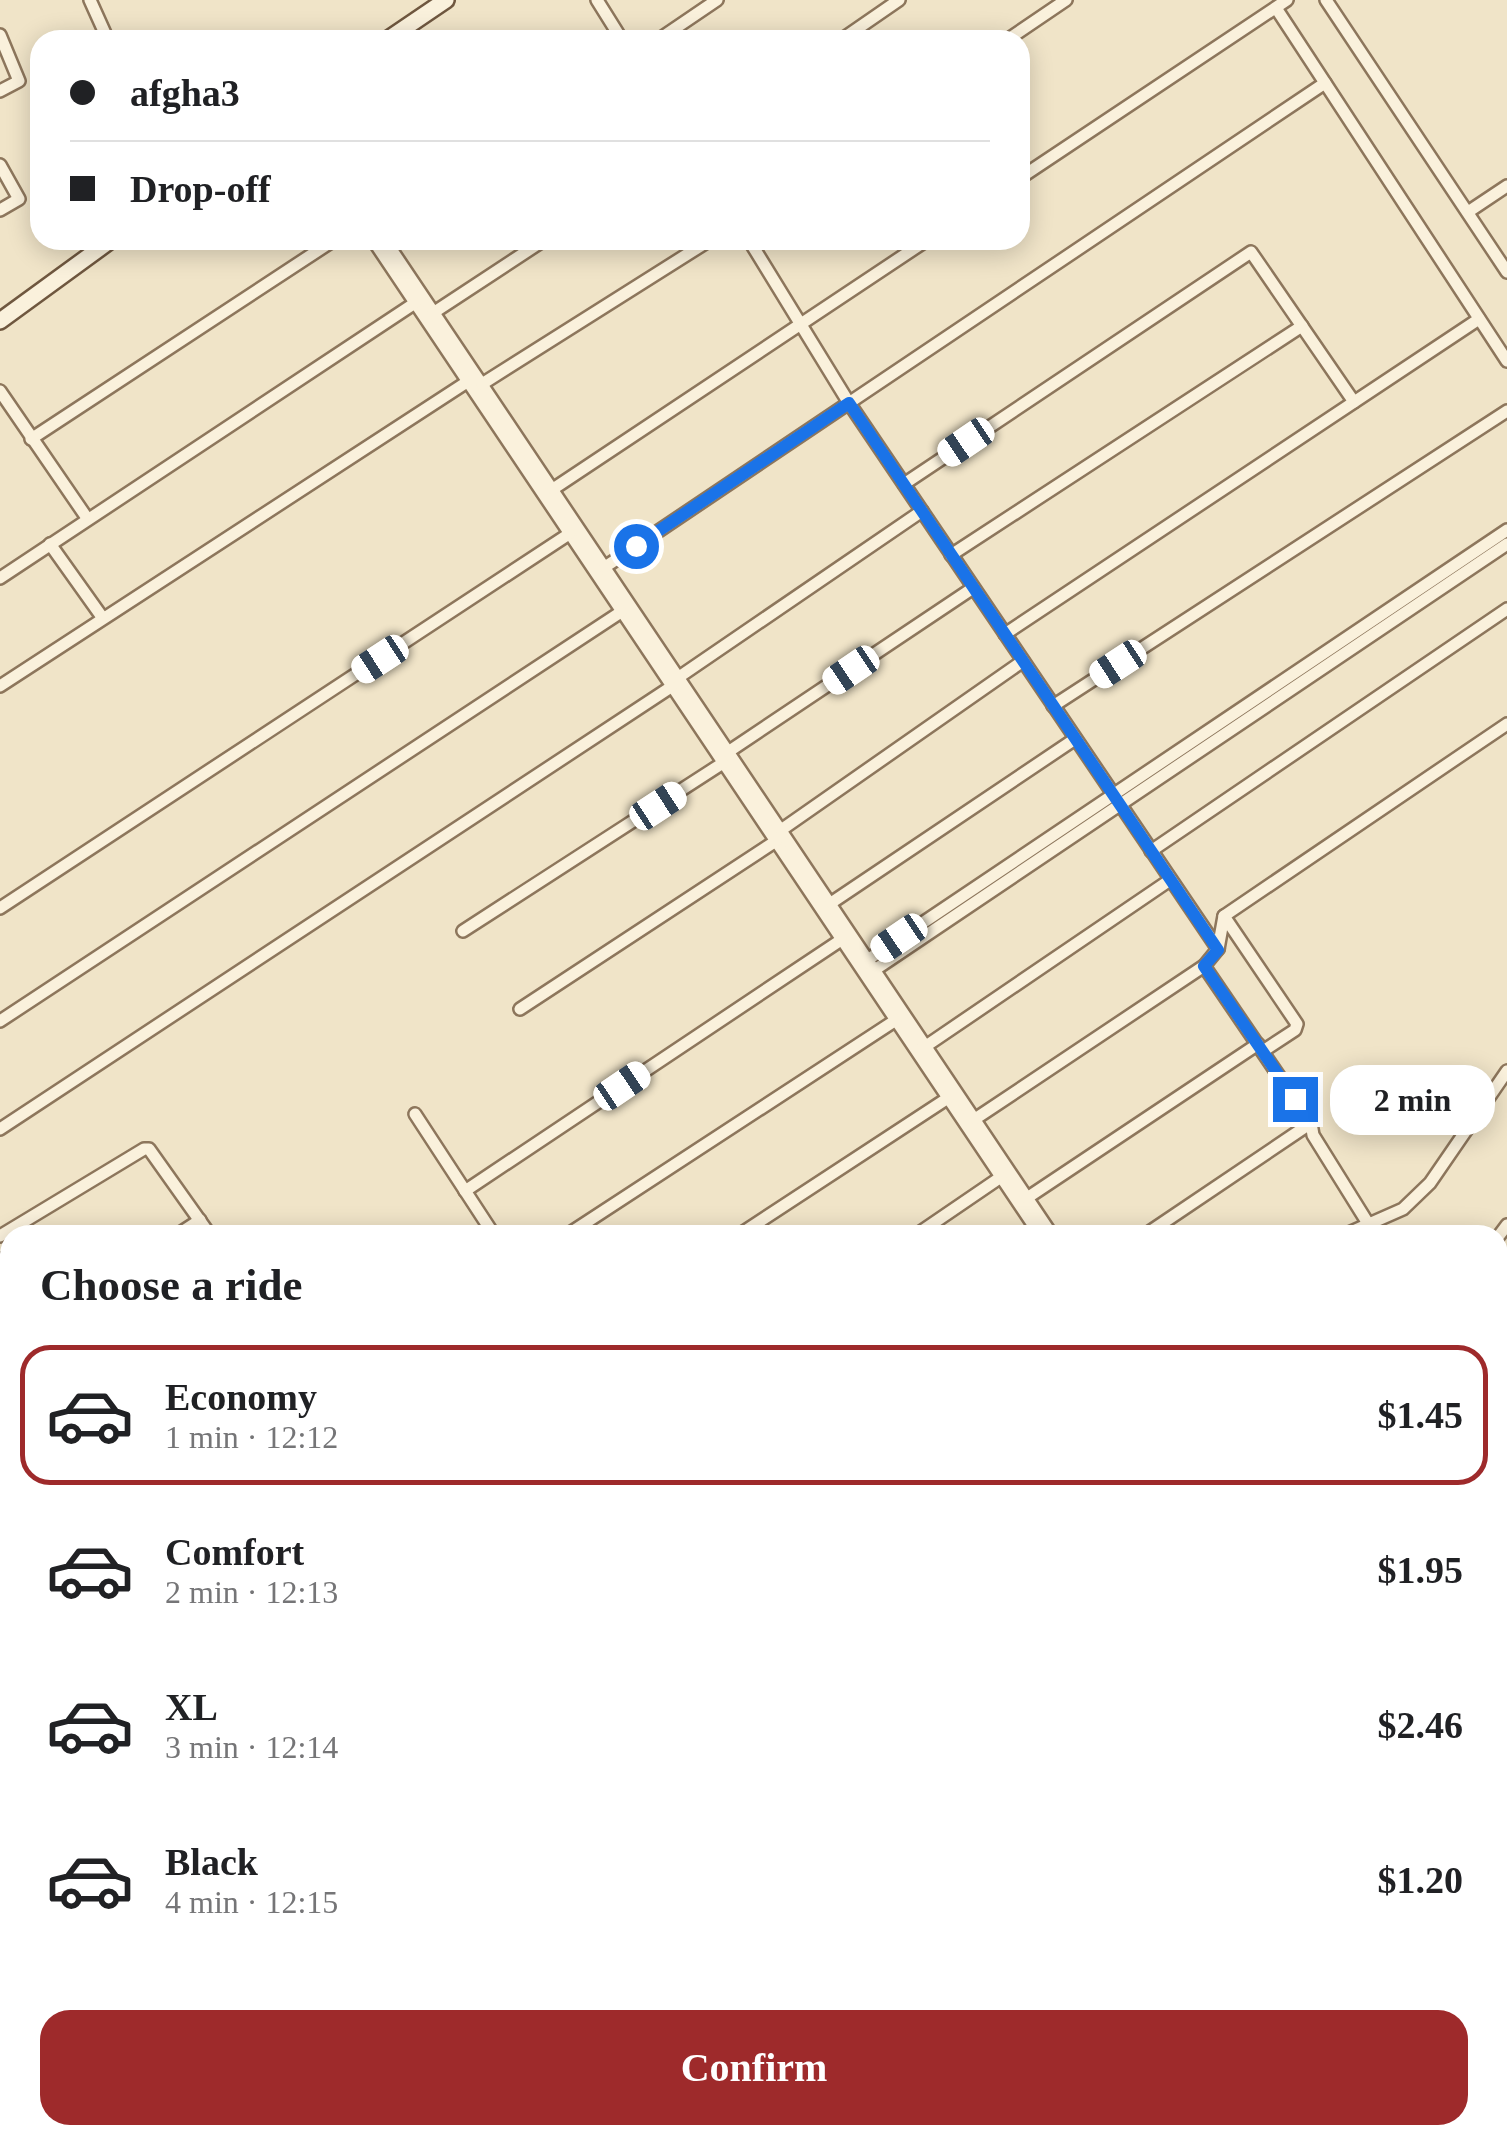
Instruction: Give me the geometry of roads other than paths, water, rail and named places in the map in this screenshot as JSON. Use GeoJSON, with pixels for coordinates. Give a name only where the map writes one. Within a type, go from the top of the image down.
{"type":"FeatureCollection","features":[{"type":"Feature","properties":{"kind":"main road"},"geometry":{"type":"LineString","coordinates":[[402,30],[446,0]]}},
{"type":"Feature","properties":{"kind":"main road"},"geometry":{"type":"LineString","coordinates":[[0,322],[97,250]]}},
{"type":"Feature","properties":{"kind":"street"},"geometry":{"type":"LineString","coordinates":[[90,0],[104,30]]}},
{"type":"Feature","properties":{"kind":"street"},"geometry":{"type":"LineString","coordinates":[[597,0],[616,30]]}},
{"type":"Feature","properties":{"kind":"street"},"geometry":{"type":"LineString","coordinates":[[672,30],[716,0]]}},
{"type":"Feature","properties":{"kind":"street"},"geometry":{"type":"LineString","coordinates":[[856,30],[899,0]]}},
{"type":"Feature","properties":{"kind":"street"},"geometry":{"type":"LineString","coordinates":[[1021,30],[1066,0]]}},
{"type":"Feature","properties":{"kind":"street"},"geometry":{"type":"LineString","coordinates":[[1326,0],[1507,272]]}},
{"type":"Feature","properties":{"kind":"street"},"geometry":{"type":"LineString","coordinates":[[1030,171],[1282,4],[1325,83],[1507,361]]}},
{"type":"Feature","properties":{"kind":"street"},"geometry":{"type":"LineString","coordinates":[[0,35],[19,81],[0,91]]}},
{"type":"Feature","properties":{"kind":"street"},"geometry":{"type":"LineString","coordinates":[[605,567],[1325,83]]}},
{"type":"Feature","properties":{"kind":"street"},"geometry":{"type":"LineString","coordinates":[[0,165],[18,199],[0,210]]}},
{"type":"Feature","properties":{"kind":"street"},"geometry":{"type":"LineString","coordinates":[[1468,212],[1507,186]]}},
{"type":"Feature","properties":{"kind":"street"},"geometry":{"type":"LineString","coordinates":[[32,440],[319,250]]}},
{"type":"Feature","properties":{"kind":"street"},"geometry":{"type":"LineString","coordinates":[[380,250],[468,382],[552,488],[605,567],[841,940],[867,967],[926,1046],[1046,1225]]}},
{"type":"Feature","properties":{"kind":"street"},"geometry":{"type":"LineString","coordinates":[[391,250],[482,384],[569,534],[621,612],[675,682]]}},
{"type":"Feature","properties":{"kind":"street"},"geometry":{"type":"LineString","coordinates":[[433,312],[529,250]]}},
{"type":"Feature","properties":{"kind":"street"},"geometry":{"type":"LineString","coordinates":[[482,384],[694,250]]}},
{"type":"Feature","properties":{"kind":"street"},"geometry":{"type":"LineString","coordinates":[[756,250],[849,403],[1218,950]]}},
{"type":"Feature","properties":{"kind":"street"},"geometry":{"type":"LineString","coordinates":[[552,488],[912,250]]}},
{"type":"Feature","properties":{"kind":"street"},"geometry":{"type":"LineString","coordinates":[[904,484],[1247,253],[1254,255],[1354,402]]}},
{"type":"Feature","properties":{"kind":"street"},"geometry":{"type":"LineString","coordinates":[[0,578],[415,303]]}},
{"type":"Feature","properties":{"kind":"street"},"geometry":{"type":"LineString","coordinates":[[1004,634],[1479,319]]}},
{"type":"Feature","properties":{"kind":"street"},"geometry":{"type":"LineString","coordinates":[[952,555],[1302,326]]}},
{"type":"Feature","properties":{"kind":"street"},"geometry":{"type":"LineString","coordinates":[[0,686],[468,382]]}},
{"type":"Feature","properties":{"kind":"street"},"geometry":{"type":"LineString","coordinates":[[0,392],[87,518]]}},
{"type":"Feature","properties":{"kind":"street"},"geometry":{"type":"LineString","coordinates":[[1053,706],[1507,411]]}},
{"type":"Feature","properties":{"kind":"street"},"geometry":{"type":"LineString","coordinates":[[0,1130],[675,682],[922,511]]}},
{"type":"Feature","properties":{"kind":"street"},"geometry":{"type":"LineString","coordinates":[[1116,800],[1507,530]]}},
{"type":"Feature","properties":{"kind":"street"},"geometry":{"type":"LineString","coordinates":[[0,908],[569,534]]}},
{"type":"Feature","properties":{"kind":"street"},"geometry":{"type":"LineString","coordinates":[[50,544],[102,617]]}},
{"type":"Feature","properties":{"kind":"street"},"geometry":{"type":"LineString","coordinates":[[867,967],[1507,544]]}},
{"type":"Feature","properties":{"kind":"street"},"geometry":{"type":"LineString","coordinates":[[463,932],[973,588]]}},
{"type":"Feature","properties":{"kind":"street"},"geometry":{"type":"LineString","coordinates":[[1151,851],[1507,610]]}},
{"type":"Feature","properties":{"kind":"street"},"geometry":{"type":"LineString","coordinates":[[0,1021],[621,612]]}},
{"type":"Feature","properties":{"kind":"street"},"geometry":{"type":"LineString","coordinates":[[520,1009],[778,835],[1023,661]]}},
{"type":"Feature","properties":{"kind":"street"},"geometry":{"type":"LineString","coordinates":[[975,1119],[1204,966],[1218,950],[1224,916],[1507,724]]}},
{"type":"Feature","properties":{"kind":"street"},"geometry":{"type":"LineString","coordinates":[[831,902],[1075,739]]}},
{"type":"Feature","properties":{"kind":"street"},"geometry":{"type":"LineString","coordinates":[[778,835],[831,902],[896,1020],[1033,1225]]}},
{"type":"Feature","properties":{"kind":"street"},"geometry":{"type":"LineString","coordinates":[[926,1046],[1170,880]]}},
{"type":"Feature","properties":{"kind":"street"},"geometry":{"type":"LineString","coordinates":[[1028,1198],[1261,1047],[1295,1030],[1296,1024],[1224,916]]}},
{"type":"Feature","properties":{"kind":"street"},"geometry":{"type":"LineString","coordinates":[[465,1191],[841,940]]}},
{"type":"Feature","properties":{"kind":"street"},"geometry":{"type":"LineString","coordinates":[[1204,966],[1311,1124],[1313,1135],[1368,1224],[1403,1209],[1430,1183],[1507,1072]]}},
{"type":"Feature","properties":{"kind":"street"},"geometry":{"type":"LineString","coordinates":[[582,1225],[896,1020]]}},
{"type":"Feature","properties":{"kind":"street"},"geometry":{"type":"LineString","coordinates":[[754,1225],[948,1098]]}},
{"type":"Feature","properties":{"kind":"street"},"geometry":{"type":"LineString","coordinates":[[415,1114],[487,1225]]}},
{"type":"Feature","properties":{"kind":"street"},"geometry":{"type":"LineString","coordinates":[[1159,1225],[1311,1124]]}},
{"type":"Feature","properties":{"kind":"street"},"geometry":{"type":"LineString","coordinates":[[18,1225],[144,1150],[154,1153],[203,1225]]}},
{"type":"Feature","properties":{"kind":"street"},"geometry":{"type":"LineString","coordinates":[[931,1225],[1001,1177]]}},
{"type":"Feature","properties":{"kind":"street"},"geometry":{"type":"LineString","coordinates":[[192,1225],[200,1220]]}}]}
